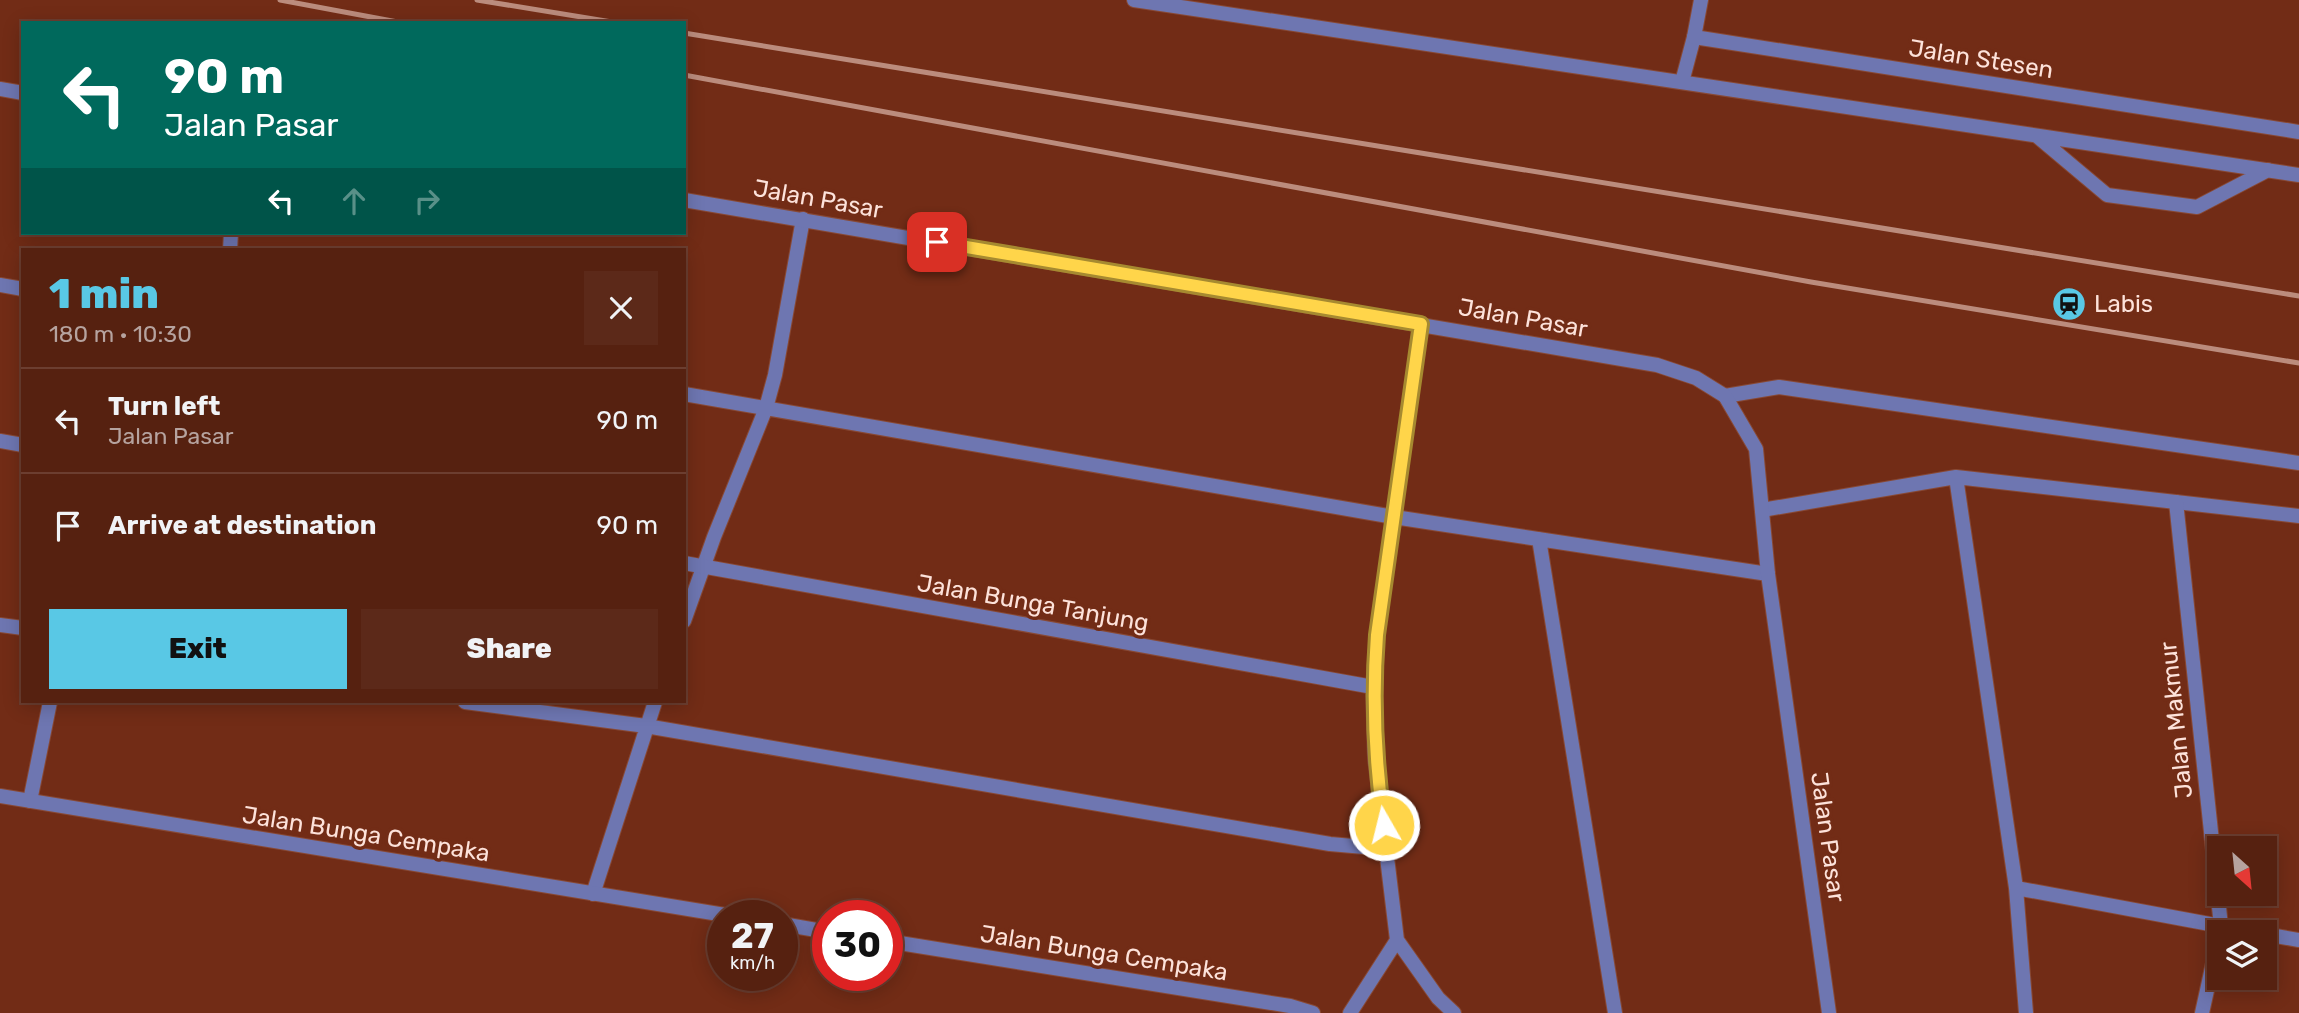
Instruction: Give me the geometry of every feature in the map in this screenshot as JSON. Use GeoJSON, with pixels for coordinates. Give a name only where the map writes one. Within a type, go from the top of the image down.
{"type":"FeatureCollection","features":[{"type":"Feature","properties":{"kind":"street"},"geometry":{"type":"LineString","coordinates":[[1134,0],[2299,175]]}},
{"type":"Feature","properties":{"kind":"street"},"geometry":{"type":"LineString","coordinates":[[1682,82],[1701,0]]}},
{"type":"Feature","properties":{"kind":"street","name":"Jalan Stesen"},"geometry":{"type":"LineString","coordinates":[[1694,37],[2299,132]]}},
{"type":"Feature","properties":{"kind":"street"},"geometry":{"type":"LineString","coordinates":[[0,89],[21,93]]}},
{"type":"Feature","properties":{"kind":"street"},"geometry":{"type":"LineString","coordinates":[[2037,136],[2107,195],[2197,207],[2268,170]]}},
{"type":"Feature","properties":{"kind":"street","name":"Jalan Pasar"},"geometry":{"type":"LineString","coordinates":[[686,200],[1657,365],[1696,378],[1725,396],[1756,449],[1768,574],[1829,1013]]}},
{"type":"Feature","properties":{"kind":"street"},"geometry":{"type":"LineString","coordinates":[[686,615],[766,408],[775,375],[803,219]]}},
{"type":"Feature","properties":{"kind":"street"},"geometry":{"type":"LineString","coordinates":[[0,285],[21,289]]}},
{"type":"Feature","properties":{"kind":"street"},"geometry":{"type":"LineString","coordinates":[[1421,324],[1377,635],[1373,687],[1375,758],[1397,940],[1438,998],[1454,1013]]}},
{"type":"Feature","properties":{"kind":"street"},"geometry":{"type":"LineString","coordinates":[[1725,396],[1779,387],[2299,464]]}},
{"type":"Feature","properties":{"kind":"street"},"geometry":{"type":"LineString","coordinates":[[686,394],[1394,517],[1768,574]]}},
{"type":"Feature","properties":{"kind":"street"},"geometry":{"type":"LineString","coordinates":[[0,441],[21,445]]}},
{"type":"Feature","properties":{"kind":"street"},"geometry":{"type":"LineString","coordinates":[[1956,477],[2016,888],[2026,1013]]}},
{"type":"Feature","properties":{"kind":"street"},"geometry":{"type":"LineString","coordinates":[[1762,510],[1956,477],[2299,516]]}},
{"type":"Feature","properties":{"kind":"street","name":"Jalan Makmur"},"geometry":{"type":"LineString","coordinates":[[2176,502],[2219,920]]}},
{"type":"Feature","properties":{"kind":"street"},"geometry":{"type":"LineString","coordinates":[[1539,539],[1615,1013]]}},
{"type":"Feature","properties":{"kind":"street","name":"Jalan Bunga Tanjung"},"geometry":{"type":"LineString","coordinates":[[686,564],[1373,687]]}},
{"type":"Feature","properties":{"kind":"street"},"geometry":{"type":"LineString","coordinates":[[0,625],[21,628]]}},
{"type":"Feature","properties":{"kind":"street"},"geometry":{"type":"LineString","coordinates":[[30,801],[50,703]]}},
{"type":"Feature","properties":{"kind":"street"},"geometry":{"type":"LineString","coordinates":[[473,703],[646,726],[1330,844],[1387,849]]}},
{"type":"Feature","properties":{"kind":"street"},"geometry":{"type":"LineString","coordinates":[[593,894],[655,703]]}},
{"type":"Feature","properties":{"kind":"street","name":"Jalan Bunga Cempaka"},"geometry":{"type":"LineString","coordinates":[[0,796],[707,912]]}},
{"type":"Feature","properties":{"kind":"street"},"geometry":{"type":"LineString","coordinates":[[2016,888],[2207,929]]}},
{"type":"Feature","properties":{"kind":"street"},"geometry":{"type":"LineString","coordinates":[[2277,936],[2299,940]]}},
{"type":"Feature","properties":{"kind":"street"},"geometry":{"type":"LineString","coordinates":[[1350,1013],[1397,940]]}},
{"type":"Feature","properties":{"kind":"street","name":"Jalan Bunga Cempaka"},"geometry":{"type":"LineString","coordinates":[[903,944],[1290,1006],[1313,1013]]}},
{"type":"Feature","properties":{"kind":"street","name":"Jalan Makmur"},"geometry":{"type":"LineString","coordinates":[[2202,1013],[2207,990]]}},
{"type":"Feature","properties":{"kind":"railway"},"geometry":{"type":"LineString","coordinates":[[280,0],[392,21]]}},
{"type":"Feature","properties":{"kind":"railway"},"geometry":{"type":"LineString","coordinates":[[477,0],[606,21]]}},
{"type":"Feature","properties":{"kind":"railway"},"geometry":{"type":"LineString","coordinates":[[686,33],[2299,296]]}},
{"type":"Feature","properties":{"kind":"railway"},"geometry":{"type":"LineString","coordinates":[[686,75],[1811,282],[2299,363]]}},
{"type":"Feature","properties":{"kind":"place","name":"Labis"},"geometry":{"type":"Point","coordinates":[2069,304]}},
{"type":"Feature","properties":{"kind":"route"},"geometry":{"type":"LineString","coordinates":[[937,242],[1421,324],[1377,635],[1373,687],[1375,758],[1384,825]]}}]}
